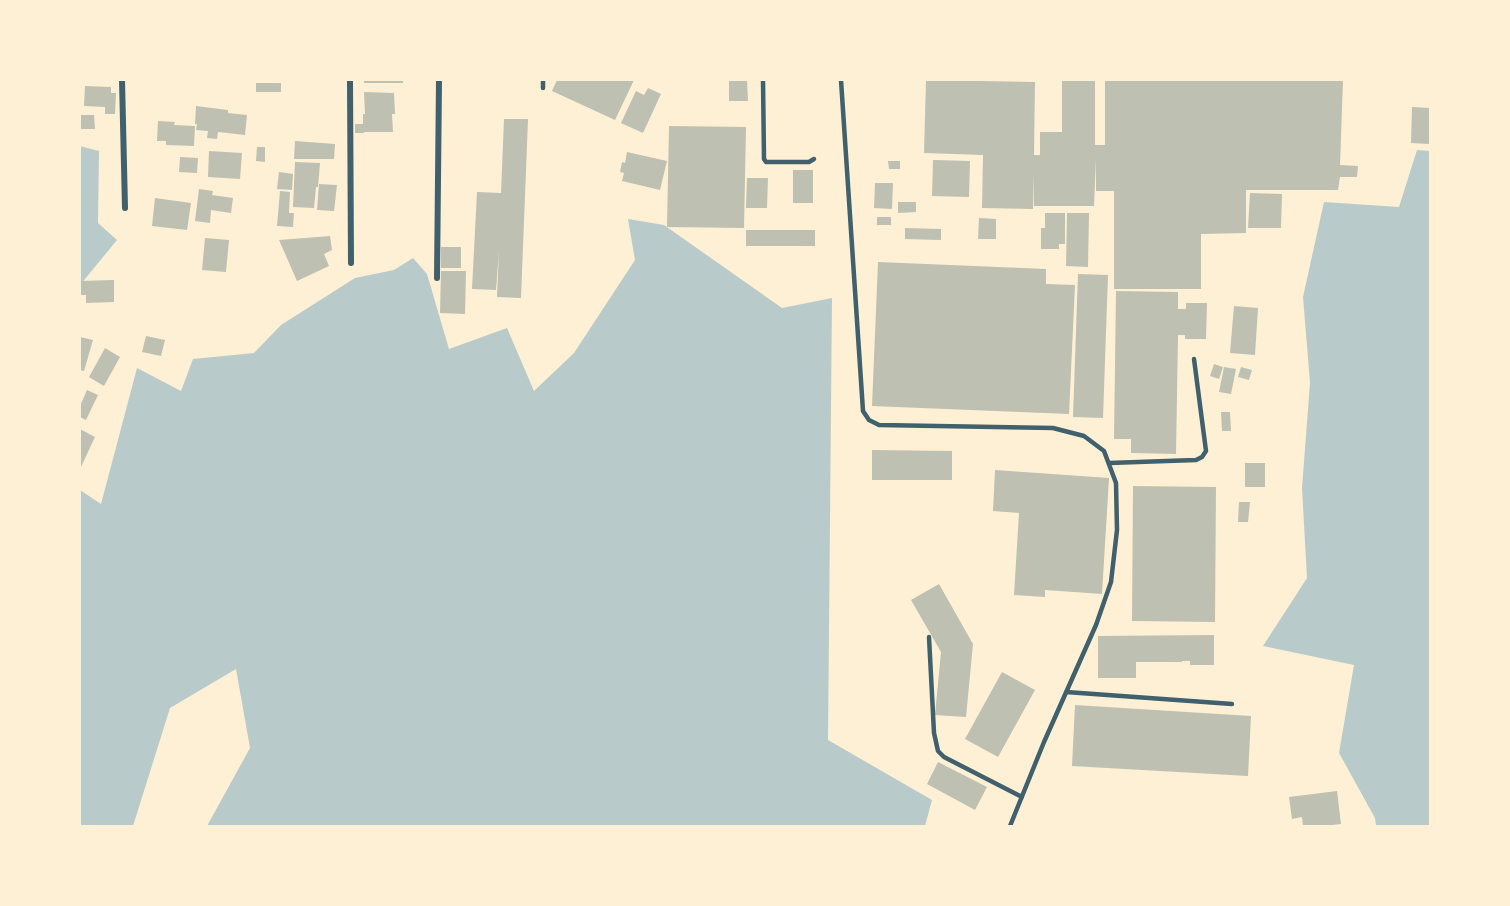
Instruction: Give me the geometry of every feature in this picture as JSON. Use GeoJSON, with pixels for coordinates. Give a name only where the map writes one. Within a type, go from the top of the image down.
{"type":"FeatureCollection","features":[{"type":"Feature","properties":{"kind":"street"},"geometry":{"type":"LineString","coordinates":[[122,80],[125,208]]}},
{"type":"Feature","properties":{"kind":"street"},"geometry":{"type":"LineString","coordinates":[[350,80],[351,263]]}},
{"type":"Feature","properties":{"kind":"street"},"geometry":{"type":"LineString","coordinates":[[437,278],[439,80]]}},
{"type":"Feature","properties":{"kind":"lane"},"geometry":{"type":"LineString","coordinates":[[543,80],[543,87]]}},
{"type":"Feature","properties":{"kind":"lane"},"geometry":{"type":"LineString","coordinates":[[764,80],[764,159],[766,162],[808,162],[814,159]]}},
{"type":"Feature","properties":{"kind":"lane"},"geometry":{"type":"LineString","coordinates":[[841,80],[863,411],[869,420],[879,425],[1053,428],[1084,436],[1104,451],[1116,483],[1117,530],[1111,582],[1096,625],[1010,826]]}},
{"type":"Feature","properties":{"kind":"lane"},"geometry":{"type":"LineString","coordinates":[[1109,463],[1196,460],[1202,457],[1206,451],[1194,359]]}},
{"type":"Feature","properties":{"kind":"lane"},"geometry":{"type":"LineString","coordinates":[[928,637],[934,733],[938,751],[944,757],[1022,797]]}},
{"type":"Feature","properties":{"kind":"lane"},"geometry":{"type":"LineString","coordinates":[[1066,692],[1232,704]]}},
{"type":"Feature","properties":{"kind":"shaded area"},"geometry":{"type":"Polygon","coordinates":[[[80,146],[99,151],[98,223],[117,240],[80,285],[80,146]]]}},
{"type":"Feature","properties":{"kind":"shaded area"},"geometry":{"type":"Polygon","coordinates":[[[1417,150],[1430,151],[1430,826],[1376,826],[1375,818],[1339,753],[1354,665],[1263,646],[1307,578],[1302,488],[1310,383],[1303,297],[1324,202],[1399,207],[1417,150]]]}},
{"type":"Feature","properties":{"kind":"shaded area"},"geometry":{"type":"Polygon","coordinates":[[[628,219],[664,225],[782,308],[832,298],[828,740],[932,800],[925,826],[207,826],[250,748],[236,669],[170,708],[133,826],[80,826],[80,490],[101,504],[137,368],[181,391],[193,359],[254,353],[281,325],[355,278],[394,270],[413,258],[427,274],[449,349],[507,328],[534,391],[574,353],[635,260],[628,219]]]}},
{"type":"Feature","properties":{"kind":"building"},"geometry":{"type":"Polygon","coordinates":[[[364,80],[403,80],[403,83],[364,83],[364,80]]]}},
{"type":"Feature","properties":{"kind":"building"},"geometry":{"type":"Polygon","coordinates":[[[557,80],[634,80],[615,120],[552,91],[557,80]]]}},
{"type":"Feature","properties":{"kind":"building"},"geometry":{"type":"Polygon","coordinates":[[[729,80],[747,80],[748,101],[729,101],[729,80]]]}},
{"type":"Feature","properties":{"kind":"building"},"geometry":{"type":"Polygon","coordinates":[[[926,80],[1035,82],[1034,155],[1040,155],[1040,132],[1062,132],[1062,80],[1095,80],[1095,145],[1105,145],[1105,80],[1343,80],[1340,165],[1358,166],[1357,177],[1340,177],[1338,190],[1246,190],[1246,233],[1201,234],[1201,289],[1114,289],[1114,191],[1096,191],[1096,158],[1094,206],[1034,206],[1034,174],[1033,209],[982,208],[983,155],[924,153],[926,80]]]}},
{"type":"Feature","properties":{"kind":"building"},"geometry":{"type":"Polygon","coordinates":[[[256,83],[281,83],[281,92],[256,92],[256,83]]]}},
{"type":"Feature","properties":{"kind":"building"},"geometry":{"type":"Polygon","coordinates":[[[85,86],[111,87],[111,93],[116,93],[115,114],[105,114],[105,107],[84,106],[85,86]]]}},
{"type":"Feature","properties":{"kind":"building"},"geometry":{"type":"Polygon","coordinates":[[[648,88],[661,94],[643,133],[621,123],[636,91],[644,95],[648,88]]]}},
{"type":"Feature","properties":{"kind":"building"},"geometry":{"type":"Polygon","coordinates":[[[364,92],[394,93],[393,132],[355,133],[355,124],[363,124],[364,92]]]}},
{"type":"Feature","properties":{"kind":"building"},"geometry":{"type":"Polygon","coordinates":[[[196,106],[247,115],[245,135],[218,132],[217,139],[207,138],[208,131],[196,130],[196,106]]]}},
{"type":"Feature","properties":{"kind":"building"},"geometry":{"type":"Polygon","coordinates":[[[1412,107],[1430,108],[1429,144],[1411,143],[1412,107]]]}},
{"type":"Feature","properties":{"kind":"building"},"geometry":{"type":"Polygon","coordinates":[[[80,115],[94,115],[95,129],[80,129],[80,115]]]}},
{"type":"Feature","properties":{"kind":"building"},"geometry":{"type":"Polygon","coordinates":[[[504,119],[528,119],[521,298],[497,297],[499,251],[496,290],[472,289],[477,192],[501,193],[504,119]]]}},
{"type":"Feature","properties":{"kind":"building"},"geometry":{"type":"Polygon","coordinates":[[[158,121],[175,122],[174,125],[195,126],[194,146],[166,145],[166,141],[157,141],[158,121]]]}},
{"type":"Feature","properties":{"kind":"building"},"geometry":{"type":"Polygon","coordinates":[[[669,126],[746,127],[744,228],[667,227],[669,126]]]}},
{"type":"Feature","properties":{"kind":"building"},"geometry":{"type":"Polygon","coordinates":[[[295,141],[335,144],[334,159],[294,159],[295,141]]]}},
{"type":"Feature","properties":{"kind":"building"},"geometry":{"type":"Polygon","coordinates":[[[257,147],[265,147],[265,162],[256,161],[257,147]]]}},
{"type":"Feature","properties":{"kind":"building"},"geometry":{"type":"Polygon","coordinates":[[[209,151],[242,153],[240,179],[208,177],[209,151]]]}},
{"type":"Feature","properties":{"kind":"building"},"geometry":{"type":"Polygon","coordinates":[[[627,152],[667,161],[660,190],[622,181],[624,173],[620,172],[627,152]]]}},
{"type":"Feature","properties":{"kind":"building"},"geometry":{"type":"Polygon","coordinates":[[[180,157],[198,158],[197,173],[179,172],[180,157]]]}},
{"type":"Feature","properties":{"kind":"building"},"geometry":{"type":"Polygon","coordinates":[[[933,160],[970,161],[969,197],[932,196],[933,160]]]}},
{"type":"Feature","properties":{"kind":"building"},"geometry":{"type":"Polygon","coordinates":[[[888,161],[900,161],[900,169],[889,169],[888,161]]]}},
{"type":"Feature","properties":{"kind":"building"},"geometry":{"type":"Polygon","coordinates":[[[295,162],[320,163],[314,208],[293,207],[295,162]]]}},
{"type":"Feature","properties":{"kind":"building"},"geometry":{"type":"Polygon","coordinates":[[[793,170],[813,170],[813,203],[793,203],[793,170]]]}},
{"type":"Feature","properties":{"kind":"building"},"geometry":{"type":"Polygon","coordinates":[[[279,172],[293,174],[292,190],[277,189],[279,172]]]}},
{"type":"Feature","properties":{"kind":"building"},"geometry":{"type":"Polygon","coordinates":[[[747,178],[768,178],[767,208],[746,208],[747,178]]]}},
{"type":"Feature","properties":{"kind":"building"},"geometry":{"type":"Polygon","coordinates":[[[875,183],[893,183],[892,209],[874,208],[875,183]]]}},
{"type":"Feature","properties":{"kind":"building"},"geometry":{"type":"Polygon","coordinates":[[[319,184],[337,185],[334,211],[317,210],[319,184]]]}},
{"type":"Feature","properties":{"kind":"building"},"geometry":{"type":"Polygon","coordinates":[[[199,189],[213,191],[212,195],[233,198],[231,213],[211,210],[210,223],[195,221],[199,189]]]}},
{"type":"Feature","properties":{"kind":"building"},"geometry":{"type":"Polygon","coordinates":[[[280,191],[290,192],[289,213],[294,213],[293,227],[277,226],[280,191]]]}},
{"type":"Feature","properties":{"kind":"building"},"geometry":{"type":"Polygon","coordinates":[[[1250,193],[1282,194],[1281,228],[1248,228],[1250,193]]]}},
{"type":"Feature","properties":{"kind":"building"},"geometry":{"type":"Polygon","coordinates":[[[155,198],[191,203],[187,230],[152,226],[155,198]]]}},
{"type":"Feature","properties":{"kind":"building"},"geometry":{"type":"Polygon","coordinates":[[[898,202],[916,202],[916,212],[898,213],[898,202]]]}},
{"type":"Feature","properties":{"kind":"building"},"geometry":{"type":"Polygon","coordinates":[[[1045,213],[1065,213],[1065,244],[1059,244],[1059,249],[1041,249],[1041,228],[1045,228],[1045,213]]]}},
{"type":"Feature","properties":{"kind":"building"},"geometry":{"type":"Polygon","coordinates":[[[1067,213],[1089,213],[1088,267],[1066,266],[1067,213]]]}},
{"type":"Feature","properties":{"kind":"building"},"geometry":{"type":"Polygon","coordinates":[[[877,217],[891,217],[891,225],[877,225],[877,217]]]}},
{"type":"Feature","properties":{"kind":"building"},"geometry":{"type":"Polygon","coordinates":[[[979,218],[996,219],[996,239],[978,239],[979,218]]]}},
{"type":"Feature","properties":{"kind":"building"},"geometry":{"type":"Polygon","coordinates":[[[905,228],[941,229],[941,240],[905,239],[905,228]]]}},
{"type":"Feature","properties":{"kind":"building"},"geometry":{"type":"Polygon","coordinates":[[[746,230],[815,230],[815,246],[746,246],[746,230]]]}},
{"type":"Feature","properties":{"kind":"building"},"geometry":{"type":"Polygon","coordinates":[[[330,236],[332,250],[324,254],[329,266],[297,281],[279,240],[330,236]]]}},
{"type":"Feature","properties":{"kind":"building"},"geometry":{"type":"Polygon","coordinates":[[[205,238],[229,240],[226,272],[202,270],[205,238]]]}},
{"type":"Feature","properties":{"kind":"building"},"geometry":{"type":"Polygon","coordinates":[[[441,247],[461,247],[461,268],[441,268],[441,247]]]}},
{"type":"Feature","properties":{"kind":"building"},"geometry":{"type":"Polygon","coordinates":[[[878,262],[1046,269],[1046,284],[1075,285],[1069,414],[872,406],[878,262]]]}},
{"type":"Feature","properties":{"kind":"building"},"geometry":{"type":"Polygon","coordinates":[[[441,271],[466,271],[465,314],[440,313],[441,271]]]}},
{"type":"Feature","properties":{"kind":"building"},"geometry":{"type":"Polygon","coordinates":[[[1078,274],[1108,275],[1103,418],[1073,417],[1078,274]]]}},
{"type":"Feature","properties":{"kind":"building"},"geometry":{"type":"Polygon","coordinates":[[[114,280],[114,302],[86,303],[86,295],[80,295],[80,281],[114,280]]]}},
{"type":"Feature","properties":{"kind":"building"},"geometry":{"type":"Polygon","coordinates":[[[1116,291],[1178,292],[1178,309],[1186,309],[1186,303],[1207,303],[1206,339],[1185,339],[1185,335],[1178,335],[1176,454],[1131,453],[1131,439],[1114,439],[1116,291]]]}},
{"type":"Feature","properties":{"kind":"building"},"geometry":{"type":"Polygon","coordinates":[[[1234,306],[1258,308],[1255,355],[1230,353],[1234,306]]]}},
{"type":"Feature","properties":{"kind":"building"},"geometry":{"type":"Polygon","coordinates":[[[146,336],[165,340],[161,356],[142,352],[146,336]]]}},
{"type":"Feature","properties":{"kind":"building"},"geometry":{"type":"Polygon","coordinates":[[[80,337],[93,340],[84,371],[80,370],[80,337]]]}},
{"type":"Feature","properties":{"kind":"building"},"geometry":{"type":"Polygon","coordinates":[[[105,348],[120,357],[104,386],[89,377],[105,348]]]}},
{"type":"Feature","properties":{"kind":"building"},"geometry":{"type":"Polygon","coordinates":[[[1214,364],[1223,367],[1219,379],[1210,376],[1214,364]]]}},
{"type":"Feature","properties":{"kind":"building"},"geometry":{"type":"Polygon","coordinates":[[[1224,367],[1236,369],[1231,394],[1219,392],[1224,367]]]}},
{"type":"Feature","properties":{"kind":"building"},"geometry":{"type":"Polygon","coordinates":[[[1241,367],[1252,370],[1249,380],[1238,377],[1241,367]]]}},
{"type":"Feature","properties":{"kind":"building"},"geometry":{"type":"Polygon","coordinates":[[[87,390],[98,395],[86,420],[80,417],[80,406],[87,390]]]}},
{"type":"Feature","properties":{"kind":"building"},"geometry":{"type":"Polygon","coordinates":[[[1221,412],[1230,412],[1231,431],[1222,431],[1221,412]]]}},
{"type":"Feature","properties":{"kind":"building"},"geometry":{"type":"Polygon","coordinates":[[[80,429],[95,437],[80,469],[80,429]]]}},
{"type":"Feature","properties":{"kind":"building"},"geometry":{"type":"Polygon","coordinates":[[[872,450],[952,451],[952,480],[872,480],[872,450]]]}},
{"type":"Feature","properties":{"kind":"building"},"geometry":{"type":"Polygon","coordinates":[[[1245,463],[1265,463],[1265,487],[1245,487],[1245,463]]]}},
{"type":"Feature","properties":{"kind":"building"},"geometry":{"type":"Polygon","coordinates":[[[995,470],[1109,478],[1102,594],[1045,590],[1045,597],[1014,595],[1019,513],[993,511],[995,470]]]}},
{"type":"Feature","properties":{"kind":"building"},"geometry":{"type":"Polygon","coordinates":[[[1133,486],[1216,487],[1215,622],[1132,621],[1133,486]]]}},
{"type":"Feature","properties":{"kind":"building"},"geometry":{"type":"Polygon","coordinates":[[[1239,502],[1250,502],[1248,522],[1238,522],[1239,502]]]}},
{"type":"Feature","properties":{"kind":"building"},"geometry":{"type":"Polygon","coordinates":[[[939,584],[973,644],[966,717],[935,715],[941,652],[911,600],[939,584]]]}},
{"type":"Feature","properties":{"kind":"building"},"geometry":{"type":"Polygon","coordinates":[[[1214,635],[1214,665],[1190,665],[1190,661],[1136,662],[1136,678],[1098,678],[1098,636],[1214,635]]]}},
{"type":"Feature","properties":{"kind":"building"},"geometry":{"type":"Polygon","coordinates":[[[1002,672],[1035,690],[998,757],[965,739],[1002,672]]]}},
{"type":"Feature","properties":{"kind":"building"},"geometry":{"type":"Polygon","coordinates":[[[1075,705],[1251,716],[1248,776],[1072,766],[1075,705]]]}},
{"type":"Feature","properties":{"kind":"building"},"geometry":{"type":"Polygon","coordinates":[[[938,762],[987,787],[975,810],[927,784],[938,762]]]}},
{"type":"Feature","properties":{"kind":"building"},"geometry":{"type":"Polygon","coordinates":[[[1337,791],[1341,824],[1303,826],[1302,817],[1292,819],[1289,797],[1337,791]]]}}]}
